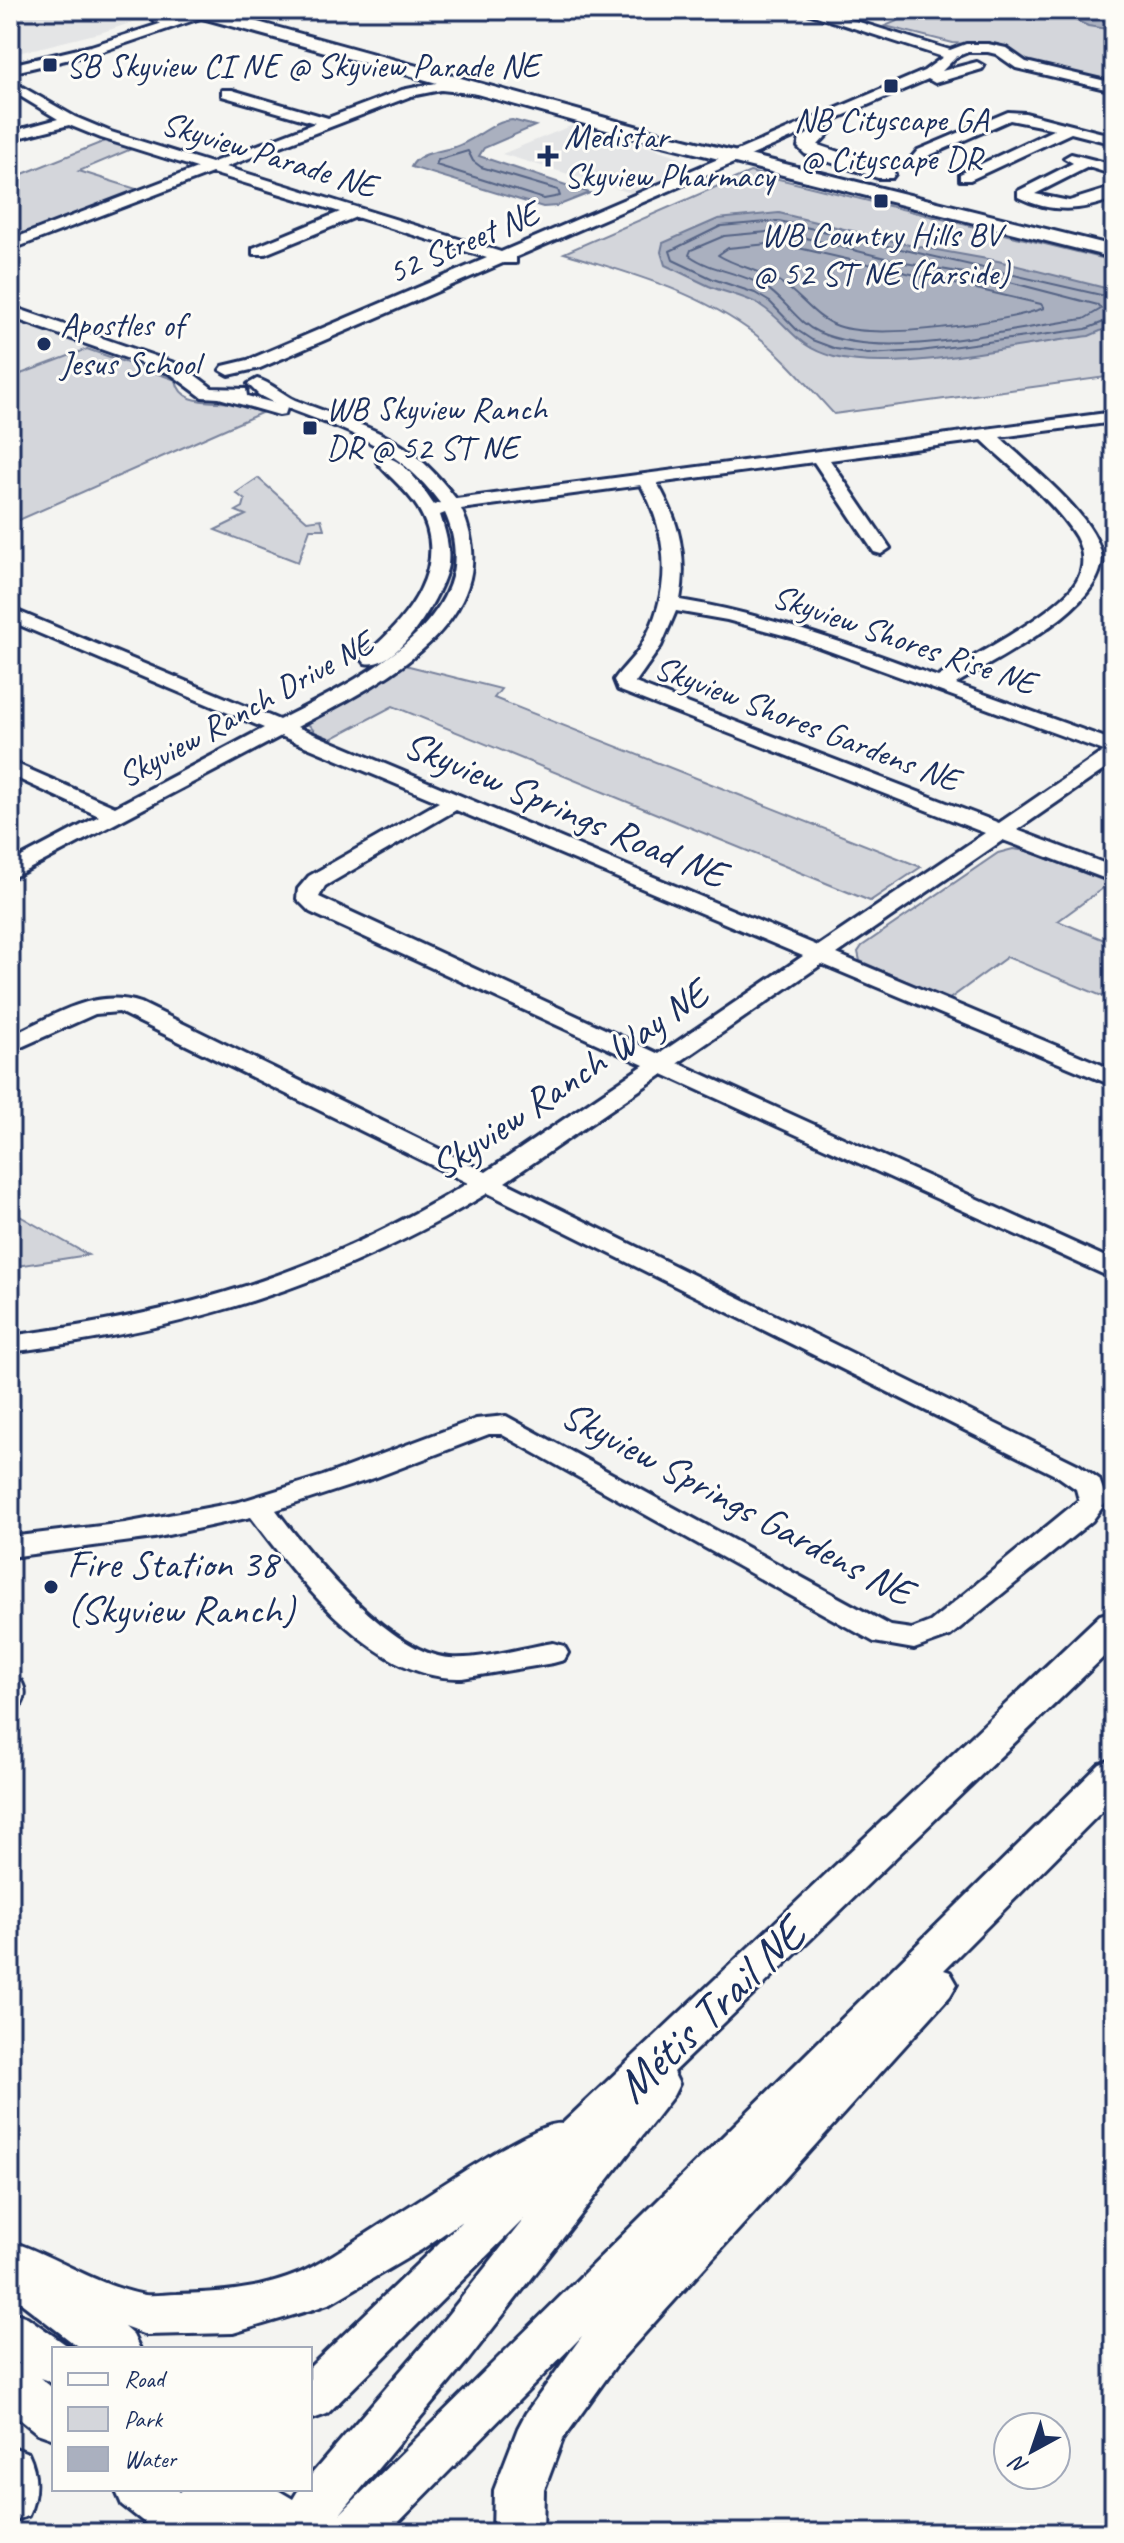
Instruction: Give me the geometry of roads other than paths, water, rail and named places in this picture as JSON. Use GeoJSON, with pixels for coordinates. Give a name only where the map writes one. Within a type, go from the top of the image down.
{"type":"FeatureCollection","features":[{"type":"Feature","properties":{"kind":"main road"},"geometry":{"type":"LineString","coordinates":[[206,11],[646,135],[885,174],[914,172]]}},
{"type":"Feature","properties":{"kind":"main road"},"geometry":{"type":"LineString","coordinates":[[206,11],[485,71]]}},
{"type":"Feature","properties":{"kind":"main road"},"geometry":{"type":"LineString","coordinates":[[535,105],[753,151],[981,193],[1086,222]]}},
{"type":"Feature","properties":{"kind":"main road"},"geometry":{"type":"LineString","coordinates":[[821,131],[810,139],[808,147],[812,150],[885,174]]}},
{"type":"Feature","properties":{"kind":"main road"},"geometry":{"type":"LineString","coordinates":[[646,135],[699,157],[704,165],[696,174]]}},
{"type":"Feature","properties":{"kind":"main road"},"geometry":{"type":"LineString","coordinates":[[753,151],[1114,252]]}},
{"type":"Feature","properties":{"kind":"main road"},"geometry":{"type":"LineString","coordinates":[[943,188],[981,193]]}},
{"type":"Feature","properties":{"kind":"main road","name":"Métis Trail NE"},"geometry":{"type":"LineString","coordinates":[[312,2397],[599,2116],[1114,1624]]}},
{"type":"Feature","properties":{"kind":"main road"},"geometry":{"type":"LineString","coordinates":[[146,2491],[217,2515],[320,2522],[1057,1831],[1114,1774]]}},
{"type":"Feature","properties":{"kind":"main road"},"geometry":{"type":"LineString","coordinates":[[518,2533],[519,2490],[543,2428],[599,2351],[1023,1888],[1057,1831]]}},
{"type":"Feature","properties":{"kind":"main road"},"geometry":{"type":"LineString","coordinates":[[320,2522],[452,2345],[734,1986]]}},
{"type":"Feature","properties":{"kind":"main road"},"geometry":{"type":"LineString","coordinates":[[10,2260],[66,2288],[146,2315],[233,2313],[314,2289],[405,2236],[477,2185],[599,2116]]}},
{"type":"Feature","properties":{"kind":"main road"},"geometry":{"type":"LineString","coordinates":[[10,2267],[113,2347]]}},
{"type":"Feature","properties":{"kind":"main road"},"geometry":{"type":"LineString","coordinates":[[10,2331],[52,2361]]}},
{"type":"Feature","properties":{"kind":"main road"},"geometry":{"type":"LineString","coordinates":[[10,2382],[52,2416]]}},
{"type":"Feature","properties":{"kind":"main road"},"geometry":{"type":"LineString","coordinates":[[10,2468],[10,2500]]}},
{"type":"Feature","properties":{"kind":"street"},"geometry":{"type":"LineString","coordinates":[[805,10],[909,40],[950,57],[1114,90]]}},
{"type":"Feature","properties":{"kind":"street"},"geometry":{"type":"LineString","coordinates":[[10,62],[91,42],[165,15],[206,11]]}},
{"type":"Feature","properties":{"kind":"street"},"geometry":{"type":"LineString","coordinates":[[10,69],[95,49],[206,11]]}},
{"type":"Feature","properties":{"kind":"street"},"geometry":{"type":"LineString","coordinates":[[909,40],[995,49],[994,64]]}},
{"type":"Feature","properties":{"kind":"street"},"geometry":{"type":"LineString","coordinates":[[753,151],[929,74],[955,51],[973,48]]}},
{"type":"Feature","properties":{"kind":"street"},"geometry":{"type":"LineString","coordinates":[[364,58],[415,80],[415,87],[407,93]]}},
{"type":"Feature","properties":{"kind":"street"},"geometry":{"type":"LineString","coordinates":[[753,151],[821,131],[956,70],[994,64]]}},
{"type":"Feature","properties":{"kind":"street","name":"Skyview Parade NE"},"geometry":{"type":"LineString","coordinates":[[10,84],[70,120],[510,260]]}},
{"type":"Feature","properties":{"kind":"street"},"geometry":{"type":"LineString","coordinates":[[10,245],[407,93],[441,86],[480,90]]}},
{"type":"Feature","properties":{"kind":"street"},"geometry":{"type":"LineString","coordinates":[[227,93],[329,123]]}},
{"type":"Feature","properties":{"kind":"street"},"geometry":{"type":"LineString","coordinates":[[914,172],[923,153],[1008,116],[1114,140]]}},
{"type":"Feature","properties":{"kind":"street"},"geometry":{"type":"LineString","coordinates":[[10,136],[70,120]]}},
{"type":"Feature","properties":{"kind":"street"},"geometry":{"type":"LineString","coordinates":[[981,193],[1030,147],[1070,128]]}},
{"type":"Feature","properties":{"kind":"street"},"geometry":{"type":"LineString","coordinates":[[1030,147],[1114,170]]}},
{"type":"Feature","properties":{"kind":"street","name":"52 Street NE"},"geometry":{"type":"LineString","coordinates":[[225,395],[249,390],[276,367],[696,174],[753,151]]}},
{"type":"Feature","properties":{"kind":"street","name":"52 Street NE"},"geometry":{"type":"LineString","coordinates":[[195,384],[202,376],[254,364],[510,260],[753,151]]}},
{"type":"Feature","properties":{"kind":"street"},"geometry":{"type":"LineString","coordinates":[[1087,162],[1023,194],[1073,207],[1086,205],[1114,192]]}},
{"type":"Feature","properties":{"kind":"street"},"geometry":{"type":"LineString","coordinates":[[259,251],[355,212]]}},
{"type":"Feature","properties":{"kind":"street"},"geometry":{"type":"LineString","coordinates":[[10,300],[190,364],[224,371]]}},
{"type":"Feature","properties":{"kind":"street"},"geometry":{"type":"LineString","coordinates":[[10,311],[177,370],[195,384]]}},
{"type":"Feature","properties":{"kind":"street","name":"Skyview Ranch Drive NE"},"geometry":{"type":"LineString","coordinates":[[10,872],[107,812],[274,724],[370,680],[419,642],[442,618],[458,587],[465,555],[429,476],[394,448],[352,425],[274,396],[245,372],[224,371]]}},
{"type":"Feature","properties":{"kind":"street","name":"Skyview Ranch Drive NE"},"geometry":{"type":"LineString","coordinates":[[195,384],[208,393],[259,402],[354,442],[390,465],[446,511]]}},
{"type":"Feature","properties":{"kind":"street"},"geometry":{"type":"LineString","coordinates":[[446,511],[1114,417]]}},
{"type":"Feature","properties":{"kind":"street"},"geometry":{"type":"LineString","coordinates":[[940,685],[1059,611],[1077,596],[1091,577],[1094,559],[1089,539],[1073,518],[987,435]]}},
{"type":"Feature","properties":{"kind":"street"},"geometry":{"type":"LineString","coordinates":[[819,457],[881,548]]}},
{"type":"Feature","properties":{"kind":"street","name":"Skyview Shores Gardens NE"},"geometry":{"type":"LineString","coordinates":[[649,484],[674,540],[676,576],[670,604],[650,648],[624,680],[625,686],[1001,831]]}},
{"type":"Feature","properties":{"kind":"street","name":"Skyview Shores Rise NE"},"geometry":{"type":"LineString","coordinates":[[670,604],[762,622],[1114,748]]}},
{"type":"Feature","properties":{"kind":"street","name":"Skyview Springs Road NE"},"geometry":{"type":"LineString","coordinates":[[10,614],[1114,1079]]}},
{"type":"Feature","properties":{"kind":"street","name":"Skyview Ranch Way NE"},"geometry":{"type":"LineString","coordinates":[[10,1344],[59,1339],[184,1316],[296,1282],[411,1229],[488,1182],[1114,754]]}},
{"type":"Feature","properties":{"kind":"street"},"geometry":{"type":"LineString","coordinates":[[10,767],[107,812]]}},
{"type":"Feature","properties":{"kind":"street"},"geometry":{"type":"LineString","coordinates":[[456,801],[317,881],[309,889],[308,899],[318,907],[1114,1271]]}},
{"type":"Feature","properties":{"kind":"street","name":"Skyview Ranch Drive NE"},"geometry":{"type":"LineString","coordinates":[[10,853],[107,812]]}},
{"type":"Feature","properties":{"kind":"street"},"geometry":{"type":"LineString","coordinates":[[1001,831],[1114,875]]}},
{"type":"Feature","properties":{"kind":"street"},"geometry":{"type":"LineString","coordinates":[[10,1045],[93,1007],[125,1005],[488,1182]]}},
{"type":"Feature","properties":{"kind":"street","name":"Skyview Springs Gardens NE"},"geometry":{"type":"LineString","coordinates":[[10,1547],[107,1535],[257,1506],[362,1472],[486,1425],[506,1425],[884,1635],[914,1639],[940,1629],[1082,1514],[1093,1501],[1089,1485],[1069,1471],[488,1182]]}},
{"type":"Feature","properties":{"kind":"street"},"geometry":{"type":"LineString","coordinates":[[257,1506],[297,1559],[329,1592],[397,1649],[422,1664],[449,1668],[553,1653]]}},
{"type":"Feature","properties":{"kind":"street"},"geometry":{"type":"LineString","coordinates":[[10,1688],[10,1698]]}},
{"type":"Feature","properties":{"kind":"water"},"geometry":{"type":"Polygon","coordinates":[[[1053,10],[1114,10],[1114,30],[1088,26],[1053,10]]]}},
{"type":"Feature","properties":{"kind":"water"},"geometry":{"type":"Polygon","coordinates":[[[512,120],[535,126],[484,148],[479,156],[590,193],[557,206],[543,207],[411,167],[424,155],[455,147],[512,120]]]}},
{"type":"Feature","properties":{"kind":"water"},"geometry":{"type":"Polygon","coordinates":[[[779,213],[1109,289],[1114,291],[1114,325],[1089,336],[960,356],[891,362],[861,361],[834,357],[809,347],[760,305],[665,265],[661,252],[663,243],[718,219],[779,213]]]}},
{"type":"Feature","properties":{"kind":"place","name":"SB Skyview CI NE @ Skyview Parade NE"},"geometry":{"type":"Point","coordinates":[50,65]}},
{"type":"Feature","properties":{"kind":"place","name":"NB Cityscape GA @ Cityscape DR"},"geometry":{"type":"Point","coordinates":[891,86]}},
{"type":"Feature","properties":{"kind":"place","name":"Medistar Skyview Pharmacy"},"geometry":{"type":"Point","coordinates":[548,156]}},
{"type":"Feature","properties":{"kind":"place","name":"WB Country Hills BV @ 52 ST NE (farside)"},"geometry":{"type":"Point","coordinates":[881,201]}},
{"type":"Feature","properties":{"kind":"place","name":"Apostles of Jesus School"},"geometry":{"type":"Point","coordinates":[44,344]}},
{"type":"Feature","properties":{"kind":"place","name":"WB Skyview Ranch DR @ 52 ST NE"},"geometry":{"type":"Point","coordinates":[310,428]}},
{"type":"Feature","properties":{"kind":"place","name":"Fire Station 38 (Skyview Ranch)"},"geometry":{"type":"Point","coordinates":[51,1587]}}]}
